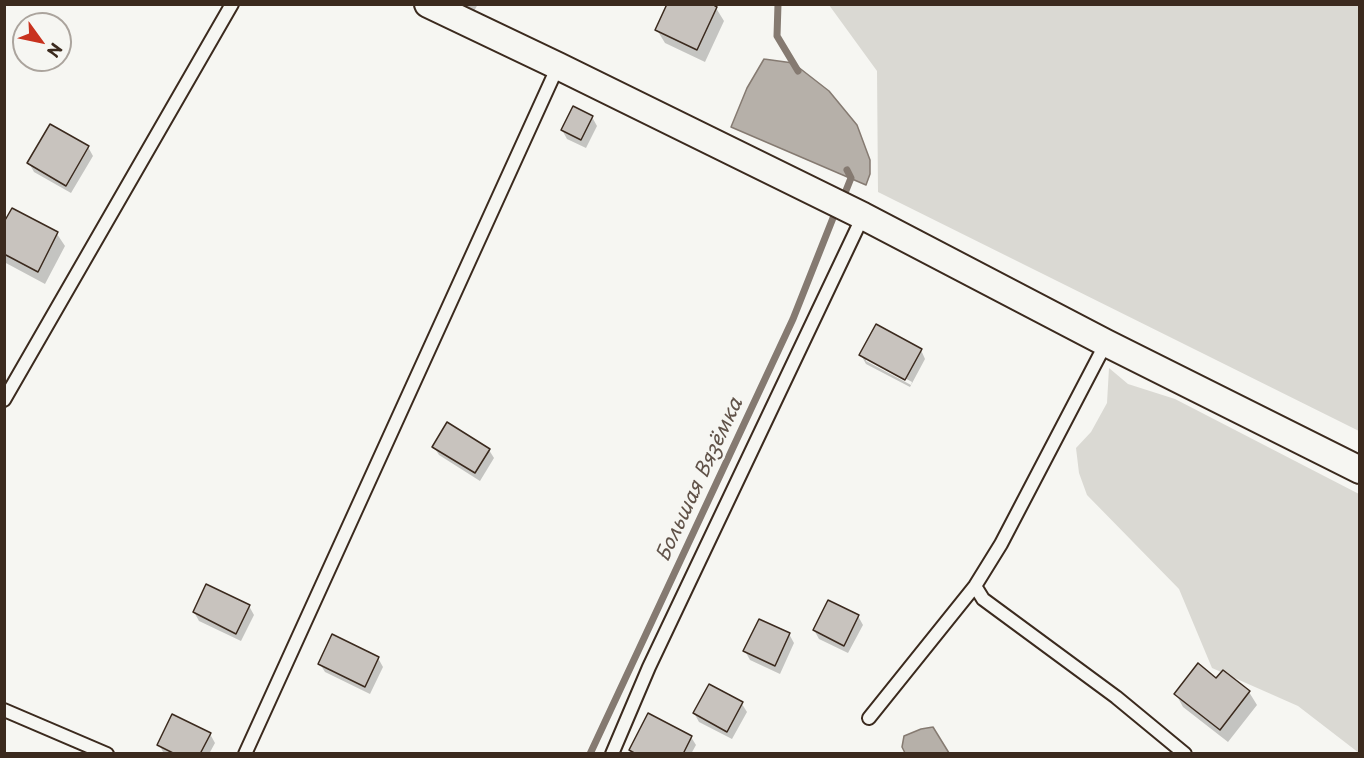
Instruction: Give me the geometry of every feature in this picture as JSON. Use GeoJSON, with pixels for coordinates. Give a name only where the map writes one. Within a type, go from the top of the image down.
{"type":"FeatureCollection","features":[{"type":"Feature","properties":{"kind":"street"},"geometry":{"type":"LineString","coordinates":[[428,4],[863,216],[1106,343],[1359,470]]}},
{"type":"Feature","properties":{"kind":"lane"},"geometry":{"type":"LineString","coordinates":[[4,400],[232,4]]}},
{"type":"Feature","properties":{"kind":"lane"},"geometry":{"type":"LineString","coordinates":[[245,753],[558,66]]}},
{"type":"Feature","properties":{"kind":"lane"},"geometry":{"type":"LineString","coordinates":[[612,753],[649,667],[863,216]]}},
{"type":"Feature","properties":{"kind":"lane"},"geometry":{"type":"LineString","coordinates":[[869,718],[975,586],[1001,544],[1106,343]]}},
{"type":"Feature","properties":{"kind":"lane"},"geometry":{"type":"LineString","coordinates":[[975,586],[983,599],[1116,697],[1185,753]]}},
{"type":"Feature","properties":{"kind":"lane"},"geometry":{"type":"LineString","coordinates":[[4,710],[107,753]]}},
{"type":"Feature","properties":{"kind":"shaded area"},"geometry":{"type":"Polygon","coordinates":[[[829,5],[1359,5],[1359,431],[878,192],[877,71],[829,5]]]}},
{"type":"Feature","properties":{"kind":"shaded area"},"geometry":{"type":"Polygon","coordinates":[[[764,59],[793,63],[829,91],[857,125],[870,160],[870,174],[866,185],[731,127],[747,88],[764,59]]]}},
{"type":"Feature","properties":{"kind":"shaded area"},"geometry":{"type":"Polygon","coordinates":[[[1109,368],[1128,384],[1175,399],[1359,494],[1359,753],[1298,706],[1212,668],[1179,589],[1087,495],[1079,473],[1076,448],[1091,432],[1107,403],[1109,368]]]}},
{"type":"Feature","properties":{"kind":"shaded area"},"geometry":{"type":"Polygon","coordinates":[[[933,727],[949,753],[905,753],[902,747],[904,736],[933,727]]]}},
{"type":"Feature","properties":{"kind":"building"},"geometry":{"type":"Polygon","coordinates":[[[667,4],[712,4],[717,7],[697,50],[655,30],[667,4]]]}},
{"type":"Feature","properties":{"kind":"building"},"geometry":{"type":"Polygon","coordinates":[[[573,106],[593,116],[581,140],[561,130],[573,106]]]}},
{"type":"Feature","properties":{"kind":"building"},"geometry":{"type":"Polygon","coordinates":[[[50,124],[89,146],[66,186],[27,163],[50,124]]]}},
{"type":"Feature","properties":{"kind":"building"},"geometry":{"type":"Polygon","coordinates":[[[12,208],[58,232],[38,272],[4,254],[4,222],[12,208]]]}},
{"type":"Feature","properties":{"kind":"building"},"geometry":{"type":"Polygon","coordinates":[[[876,324],[922,349],[905,380],[859,355],[876,324]]]}},
{"type":"Feature","properties":{"kind":"building"},"geometry":{"type":"Polygon","coordinates":[[[447,422],[490,449],[475,473],[432,447],[447,422]]]}},
{"type":"Feature","properties":{"kind":"building"},"geometry":{"type":"Polygon","coordinates":[[[206,584],[250,605],[236,634],[193,612],[206,584]]]}},
{"type":"Feature","properties":{"kind":"building"},"geometry":{"type":"Polygon","coordinates":[[[828,600],[859,615],[844,646],[813,630],[828,600]]]}},
{"type":"Feature","properties":{"kind":"building"},"geometry":{"type":"Polygon","coordinates":[[[759,619],[790,633],[775,666],[743,651],[759,619]]]}},
{"type":"Feature","properties":{"kind":"building"},"geometry":{"type":"Polygon","coordinates":[[[332,634],[379,657],[365,687],[318,664],[332,634]]]}},
{"type":"Feature","properties":{"kind":"building"},"geometry":{"type":"Polygon","coordinates":[[[1198,663],[1216,678],[1223,670],[1250,691],[1220,730],[1174,694],[1198,663]]]}},
{"type":"Feature","properties":{"kind":"building"},"geometry":{"type":"Polygon","coordinates":[[[709,684],[743,702],[727,732],[693,713],[709,684]]]}},
{"type":"Feature","properties":{"kind":"building"},"geometry":{"type":"Polygon","coordinates":[[[648,713],[692,736],[683,754],[636,754],[629,750],[648,713]]]}},
{"type":"Feature","properties":{"kind":"building"},"geometry":{"type":"Polygon","coordinates":[[[172,714],[211,733],[200,754],[175,754],[157,745],[172,714]]]}},
{"type":"Feature","properties":{"kind":"waterway","name":"Большая Вязёмка"},"geometry":{"type":"LineString","coordinates":[[778,4],[777,36],[798,71]]}},
{"type":"Feature","properties":{"kind":"waterway","name":"Большая Вязёмка"},"geometry":{"type":"LineString","coordinates":[[845,193],[851,178],[847,170]]}},
{"type":"Feature","properties":{"kind":"waterway","name":"Большая Вязёмка"},"geometry":{"type":"LineString","coordinates":[[590,754],[793,319],[833,218]]}}]}
